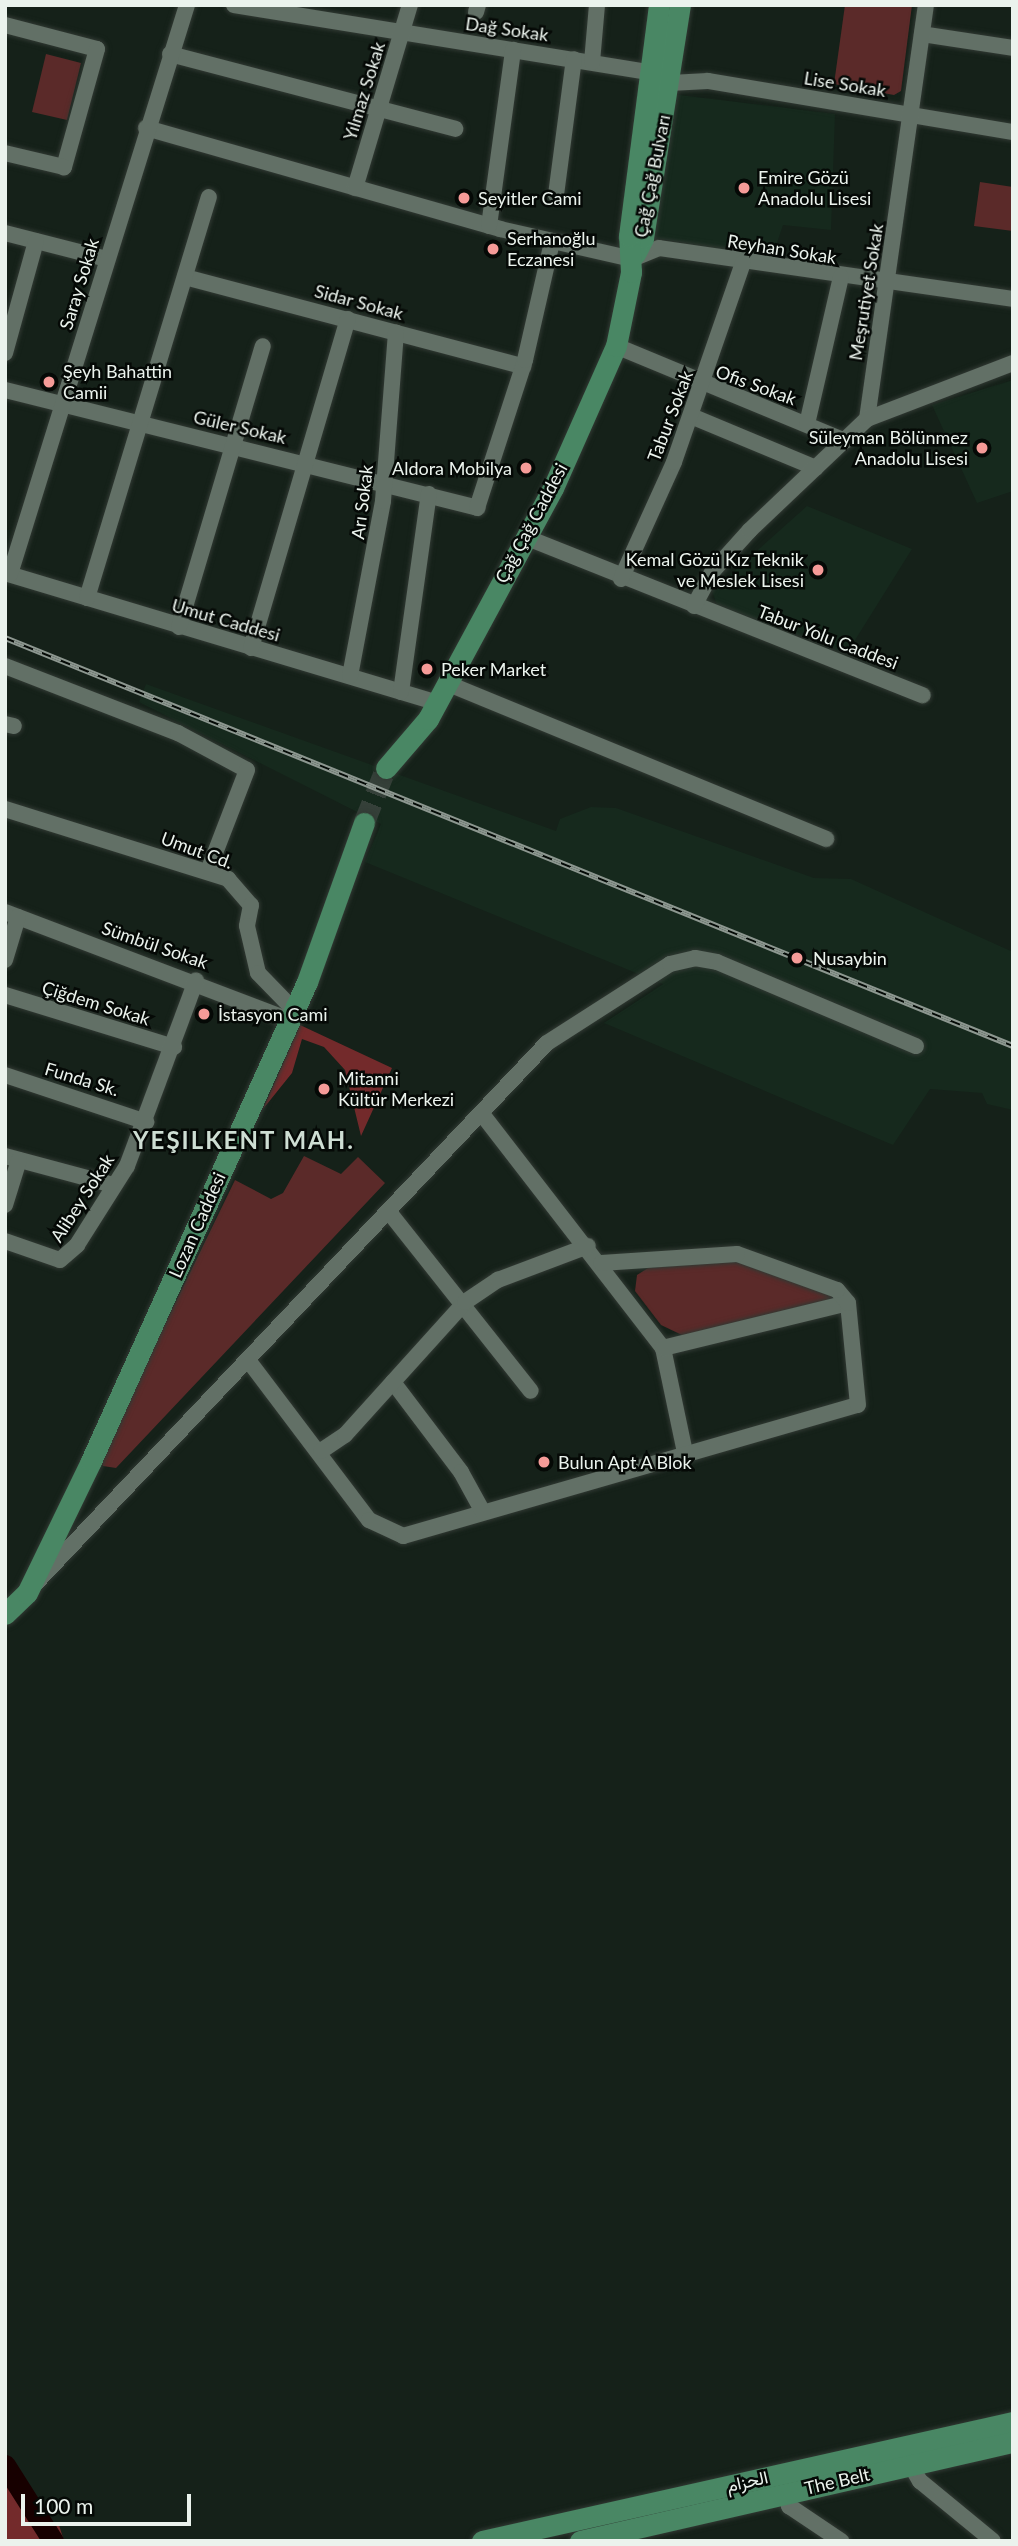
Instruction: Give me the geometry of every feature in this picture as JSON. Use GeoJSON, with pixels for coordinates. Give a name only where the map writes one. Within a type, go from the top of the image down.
{"type":"FeatureCollection","features":[{"type":"Feature","properties":{"kind":"main road","name":"Çağ Çağ Bulvarı"},"geometry":{"type":"LineString","coordinates":[[632,259],[649,72],[659,5]]}},
{"type":"Feature","properties":{"kind":"main road","name":"Çağ Çağ Bulvarı"},"geometry":{"type":"LineString","coordinates":[[632,259],[643,238],[670,83],[680,5]]}},
{"type":"Feature","properties":{"kind":"main road","name":"Çağ Çağ Caddesi"},"geometry":{"type":"LineString","coordinates":[[386,768],[441,693],[525,537],[616,346],[632,259]]}},
{"type":"Feature","properties":{"kind":"main road","name":"Lozan Caddesi"},"geometry":{"type":"LineString","coordinates":[[5,1614],[27,1593],[292,1015],[364,823]]}},
{"type":"Feature","properties":{"kind":"main road","name":"الحزام"},"geometry":{"type":"LineString","coordinates":[[482,2541],[541,2534],[1013,2422]]}},
{"type":"Feature","properties":{"kind":"main road","name":"The Belt"},"geometry":{"type":"LineString","coordinates":[[580,2541],[1013,2442]]}},
{"type":"Feature","properties":{"kind":"street","name":"Saray Sokak"},"geometry":{"type":"LineString","coordinates":[[8,574],[63,405],[146,128],[187,5]]}},
{"type":"Feature","properties":{"kind":"street","name":"Dağ Sokak"},"geometry":{"type":"LineString","coordinates":[[234,5],[649,72]]}},
{"type":"Feature","properties":{"kind":"street","name":"Yılmaz Sokak"},"geometry":{"type":"LineString","coordinates":[[355,188],[410,5]]}},
{"type":"Feature","properties":{"kind":"street"},"geometry":{"type":"LineString","coordinates":[[592,62],[597,5]]}},
{"type":"Feature","properties":{"kind":"street","name":"Meşrutiyet Sokak"},"geometry":{"type":"LineString","coordinates":[[867,419],[926,5]]}},
{"type":"Feature","properties":{"kind":"street"},"geometry":{"type":"LineString","coordinates":[[5,25],[97,49],[64,167],[5,153]]}},
{"type":"Feature","properties":{"kind":"street"},"geometry":{"type":"LineString","coordinates":[[922,34],[1013,48]]}},
{"type":"Feature","properties":{"kind":"street"},"geometry":{"type":"LineString","coordinates":[[489,226],[513,50]]}},
{"type":"Feature","properties":{"kind":"street"},"geometry":{"type":"LineString","coordinates":[[170,54],[455,130]]}},
{"type":"Feature","properties":{"kind":"street"},"geometry":{"type":"LineString","coordinates":[[556,195],[574,59]]}},
{"type":"Feature","properties":{"kind":"street","name":"Lise Sokak"},"geometry":{"type":"LineString","coordinates":[[670,83],[708,81],[1013,132]]}},
{"type":"Feature","properties":{"kind":"street"},"geometry":{"type":"LineString","coordinates":[[146,128],[489,226],[632,259]]}},
{"type":"Feature","properties":{"kind":"street"},"geometry":{"type":"LineString","coordinates":[[87,598],[209,197]]}},
{"type":"Feature","properties":{"kind":"street"},"geometry":{"type":"LineString","coordinates":[[5,233],[106,259]]}},
{"type":"Feature","properties":{"kind":"street"},"geometry":{"type":"LineString","coordinates":[[5,353],[36,241]]}},
{"type":"Feature","properties":{"kind":"street"},"geometry":{"type":"LineString","coordinates":[[523,366],[552,242]]}},
{"type":"Feature","properties":{"kind":"street","name":"Reyhan Sokak"},"geometry":{"type":"LineString","coordinates":[[632,259],[659,248],[743,263],[1013,299]]}},
{"type":"Feature","properties":{"kind":"street","name":"Tabur Sokak"},"geometry":{"type":"LineString","coordinates":[[621,579],[703,386],[743,263]]}},
{"type":"Feature","properties":{"kind":"street","name":"Sidar Sokak"},"geometry":{"type":"LineString","coordinates":[[185,277],[523,366]]}},
{"type":"Feature","properties":{"kind":"street"},"geometry":{"type":"LineString","coordinates":[[807,424],[841,277]]}},
{"type":"Feature","properties":{"kind":"street"},"geometry":{"type":"LineString","coordinates":[[251,648],[348,318]]}},
{"type":"Feature","properties":{"kind":"street","name":"Arı Sokak"},"geometry":{"type":"LineString","coordinates":[[350,676],[384,481],[396,332]]}},
{"type":"Feature","properties":{"kind":"street"},"geometry":{"type":"LineString","coordinates":[[178,627],[263,346]]}},
{"type":"Feature","properties":{"kind":"street","name":"Ofis Sokak"},"geometry":{"type":"LineString","coordinates":[[616,346],[703,386],[807,424],[845,441]]}},
{"type":"Feature","properties":{"kind":"street"},"geometry":{"type":"LineString","coordinates":[[694,606],[713,571],[867,419],[1013,363]]}},
{"type":"Feature","properties":{"kind":"street","name":"Güler Sokak"},"geometry":{"type":"LineString","coordinates":[[5,390],[384,481],[477,508],[523,366]]}},
{"type":"Feature","properties":{"kind":"street"},"geometry":{"type":"LineString","coordinates":[[691,416],[816,468]]}},
{"type":"Feature","properties":{"kind":"street"},"geometry":{"type":"LineString","coordinates":[[401,692],[429,494]]}},
{"type":"Feature","properties":{"kind":"street","name":"Tabur Yolu Caddesi"},"geometry":{"type":"LineString","coordinates":[[525,537],[621,579],[923,695]]}},
{"type":"Feature","properties":{"kind":"street","name":"Umut Caddesi"},"geometry":{"type":"LineString","coordinates":[[8,574],[401,692],[441,693],[826,839]]}},
{"type":"Feature","properties":{"kind":"street"},"geometry":{"type":"LineString","coordinates":[[5,666],[178,733],[247,770],[208,871]]}},
{"type":"Feature","properties":{"kind":"street","name":"Umut Cd."},"geometry":{"type":"LineString","coordinates":[[5,809],[208,871],[244,892],[258,973],[292,1015]]}},
{"type":"Feature","properties":{"kind":"street"},"geometry":{"type":"LineString","coordinates":[[5,960],[12,914]]}},
{"type":"Feature","properties":{"kind":"street","name":"Sümbül Sokak"},"geometry":{"type":"LineString","coordinates":[[12,914],[292,1015]]}},
{"type":"Feature","properties":{"kind":"street"},"geometry":{"type":"LineString","coordinates":[[27,1593],[547,1043],[670,964],[695,958],[916,1046]]}},
{"type":"Feature","properties":{"kind":"street","name":"Alibey Sokak"},"geometry":{"type":"LineString","coordinates":[[5,1241],[67,1258],[113,1185],[146,1122],[196,980]]}},
{"type":"Feature","properties":{"kind":"street","name":"Çiğdem Sokak"},"geometry":{"type":"LineString","coordinates":[[5,995],[174,1047]]}},
{"type":"Feature","properties":{"kind":"street","name":"Funda Sk."},"geometry":{"type":"LineString","coordinates":[[5,1075],[146,1122]]}},
{"type":"Feature","properties":{"kind":"street"},"geometry":{"type":"LineString","coordinates":[[482,1114],[588,1246],[663,1348],[685,1452]]}},
{"type":"Feature","properties":{"kind":"street"},"geometry":{"type":"LineString","coordinates":[[5,1205],[12,1158],[113,1185]]}},
{"type":"Feature","properties":{"kind":"street"},"geometry":{"type":"LineString","coordinates":[[389,1212],[465,1302],[531,1391]]}},
{"type":"Feature","properties":{"kind":"street"},"geometry":{"type":"LineString","coordinates":[[321,1451],[393,1382],[465,1302],[498,1280],[588,1246]]}},
{"type":"Feature","properties":{"kind":"street"},"geometry":{"type":"LineString","coordinates":[[248,1360],[321,1451],[369,1520],[392,1534],[483,1512],[685,1452],[858,1405],[848,1303],[824,1283],[737,1254],[601,1263]]}},
{"type":"Feature","properties":{"kind":"street"},"geometry":{"type":"LineString","coordinates":[[663,1348],[848,1303]]}},
{"type":"Feature","properties":{"kind":"street"},"geometry":{"type":"LineString","coordinates":[[393,1382],[461,1472],[483,1512]]}},
{"type":"Feature","properties":{"kind":"street"},"geometry":{"type":"LineString","coordinates":[[910,2464],[920,2481],[993,2541]]}},
{"type":"Feature","properties":{"kind":"street"},"geometry":{"type":"LineString","coordinates":[[785,2493],[789,2506],[842,2541]]}},
{"type":"Feature","properties":{"kind":"shaded area"},"geometry":{"type":"Polygon","coordinates":[[[845,5],[912,5],[901,91],[894,95],[834,84],[845,5]]]}},
{"type":"Feature","properties":{"kind":"shaded area"},"geometry":{"type":"Polygon","coordinates":[[[46,54],[81,63],[67,120],[32,112],[46,54]]]}},
{"type":"Feature","properties":{"kind":"shaded area","name":"Emire Gözü Anadolu Lisesi"},"geometry":{"type":"Polygon","coordinates":[[[671,94],[835,114],[831,230],[783,225],[772,258],[650,237],[671,94]]]}},
{"type":"Feature","properties":{"kind":"shaded area"},"geometry":{"type":"Polygon","coordinates":[[[980,182],[1013,187],[1013,231],[974,226],[980,182]]]}},
{"type":"Feature","properties":{"kind":"shaded area","name":"Süleyman Bölünmez Anadolu Lisesi"},"geometry":{"type":"Polygon","coordinates":[[[1013,380],[1013,491],[977,503],[932,405],[1013,380]]]}},
{"type":"Feature","properties":{"kind":"shaded area","name":"Kemal Gözü Kız Teknik ve Meslek Lisesi"},"geometry":{"type":"Polygon","coordinates":[[[807,506],[912,549],[847,653],[717,605],[712,591],[807,506]]]}},
{"type":"Feature","properties":{"kind":"shaded area"},"geometry":{"type":"Polygon","coordinates":[[[146,684],[556,831],[560,819],[591,807],[616,808],[814,878],[851,879],[1013,952],[1013,1110],[987,1104],[982,1093],[930,1089],[893,1145],[604,1023],[663,984],[365,862],[381,824],[139,702],[146,684]]]}},
{"type":"Feature","properties":{"kind":"shaded area"},"geometry":{"type":"Polygon","coordinates":[[[300,1025],[392,1068],[361,1136],[345,1070],[324,1047],[302,1039],[292,1073],[263,1109],[300,1025]]]}},
{"type":"Feature","properties":{"kind":"shaded area"},"geometry":{"type":"Polygon","coordinates":[[[304,1156],[341,1174],[358,1157],[385,1183],[116,1468],[103,1466],[100,1458],[235,1180],[271,1199],[283,1193],[304,1156]]]}},
{"type":"Feature","properties":{"kind":"shaded area"},"geometry":{"type":"Polygon","coordinates":[[[734,1261],[832,1296],[831,1299],[684,1336],[661,1325],[635,1291],[637,1275],[648,1268],[734,1261]]]}},
{"type":"Feature","properties":{"kind":"shaded area"},"geometry":{"type":"Polygon","coordinates":[[[5,2452],[30,2500],[50,2530],[59,2525],[64,2541],[5,2541],[5,2452]]]}},
{"type":"Feature","properties":{"kind":"waterway"},"geometry":{"type":"LineString","coordinates":[[5,2465],[53,2541]]}},
{"type":"Feature","properties":{"kind":"tunnel"},"geometry":{"type":"LineString","coordinates":[[364,823],[386,768]]}},
{"type":"Feature","properties":{"kind":"railway"},"geometry":{"type":"LineString","coordinates":[[5,638],[1013,1046]]}},
{"type":"Feature","properties":{"kind":"place","name":"Emire Gözü Anadolu Lisesi"},"geometry":{"type":"Point","coordinates":[744,188]}},
{"type":"Feature","properties":{"kind":"place","name":"Seyitler Cami"},"geometry":{"type":"Point","coordinates":[464,198]}},
{"type":"Feature","properties":{"kind":"place","name":"Serhanoğlu Eczanesi"},"geometry":{"type":"Point","coordinates":[493,249]}},
{"type":"Feature","properties":{"kind":"place","name":"Şeyh Bahattin Camii"},"geometry":{"type":"Point","coordinates":[49,382]}},
{"type":"Feature","properties":{"kind":"place","name":"Süleyman Bölünmez Anadolu Lisesi"},"geometry":{"type":"Point","coordinates":[982,448]}},
{"type":"Feature","properties":{"kind":"place","name":"Aldora Mobilya"},"geometry":{"type":"Point","coordinates":[526,468]}},
{"type":"Feature","properties":{"kind":"place","name":"Kemal Gözü Kız Teknik ve Meslek Lisesi"},"geometry":{"type":"Point","coordinates":[818,570]}},
{"type":"Feature","properties":{"kind":"place","name":"Peker Market"},"geometry":{"type":"Point","coordinates":[427,669]}},
{"type":"Feature","properties":{"kind":"place","name":"Nusaybin"},"geometry":{"type":"Point","coordinates":[797,958]}},
{"type":"Feature","properties":{"kind":"place","name":"İstasyon Cami"},"geometry":{"type":"Point","coordinates":[204,1014]}},
{"type":"Feature","properties":{"kind":"place","name":"Mitanni Kültür Merkezi"},"geometry":{"type":"Point","coordinates":[324,1089]}},
{"type":"Feature","properties":{"kind":"place","name":"Bulun Apt A Blok"},"geometry":{"type":"Point","coordinates":[544,1462]}},
{"type":"Feature","properties":{"kind":"district","name":"YEŞILKENT MAH."},"geometry":{"type":"Point","coordinates":[244,1140]}}]}
